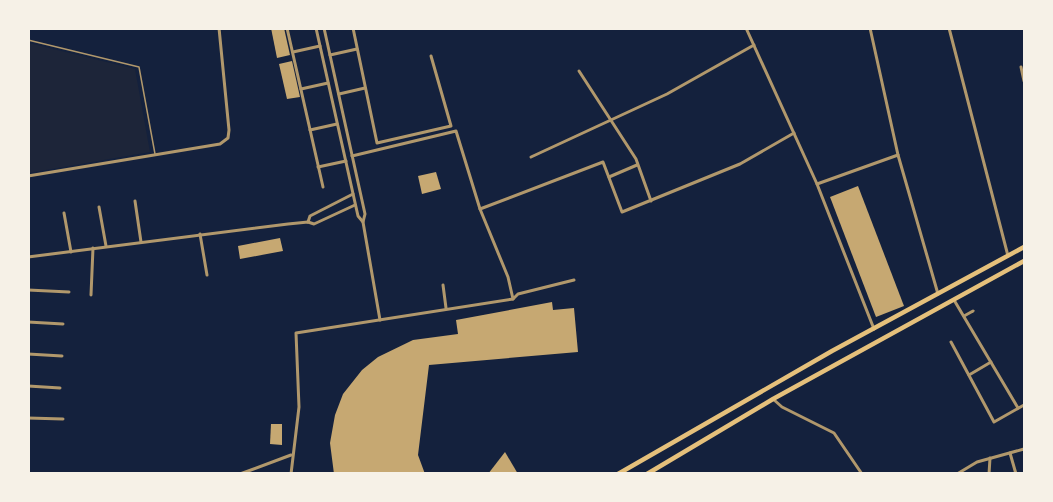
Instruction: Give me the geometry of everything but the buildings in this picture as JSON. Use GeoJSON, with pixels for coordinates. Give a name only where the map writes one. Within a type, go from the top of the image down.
{"type":"FeatureCollection","features":[{"type":"Feature","properties":{"kind":"main road"},"geometry":{"type":"LineString","coordinates":[[618,474],[1024,247]]}},
{"type":"Feature","properties":{"kind":"main road"},"geometry":{"type":"LineString","coordinates":[[1010,255],[1018,264]]}},
{"type":"Feature","properties":{"kind":"main road"},"geometry":{"type":"LineString","coordinates":[[647,474],[773,399],[1024,261]]}},
{"type":"Feature","properties":{"kind":"street"},"geometry":{"type":"LineString","coordinates":[[28,176],[220,144],[228,138],[219,28]]}},
{"type":"Feature","properties":{"kind":"street"},"geometry":{"type":"LineString","coordinates":[[287,28],[322,187]]}},
{"type":"Feature","properties":{"kind":"street"},"geometry":{"type":"LineString","coordinates":[[316,28],[353,194],[363,222],[380,320]]}},
{"type":"Feature","properties":{"kind":"street"},"geometry":{"type":"LineString","coordinates":[[324,28],[365,214],[363,222]]}},
{"type":"Feature","properties":{"kind":"street"},"geometry":{"type":"LineString","coordinates":[[353,28],[377,143],[452,126],[431,56]]}},
{"type":"Feature","properties":{"kind":"street"},"geometry":{"type":"LineString","coordinates":[[746,28],[817,184],[874,329]]}},
{"type":"Feature","properties":{"kind":"street"},"geometry":{"type":"LineString","coordinates":[[870,28],[898,155],[938,294]]}},
{"type":"Feature","properties":{"kind":"street"},"geometry":{"type":"LineString","coordinates":[[949,28],[1010,255]]}},
{"type":"Feature","properties":{"kind":"street"},"geometry":{"type":"LineString","coordinates":[[292,52],[320,45]]}},
{"type":"Feature","properties":{"kind":"street"},"geometry":{"type":"LineString","coordinates":[[531,157],[667,94],[754,45]]}},
{"type":"Feature","properties":{"kind":"street"},"geometry":{"type":"LineString","coordinates":[[330,55],[357,49]]}},
{"type":"Feature","properties":{"kind":"street"},"geometry":{"type":"LineString","coordinates":[[325,68],[333,67]]}},
{"type":"Feature","properties":{"kind":"street"},"geometry":{"type":"LineString","coordinates":[[1021,67],[1024,81]]}},
{"type":"Feature","properties":{"kind":"street"},"geometry":{"type":"LineString","coordinates":[[579,70],[638,165],[651,201]]}},
{"type":"Feature","properties":{"kind":"street"},"geometry":{"type":"LineString","coordinates":[[300,89],[328,83]]}},
{"type":"Feature","properties":{"kind":"street"},"geometry":{"type":"LineString","coordinates":[[339,94],[365,88]]}},
{"type":"Feature","properties":{"kind":"street"},"geometry":{"type":"LineString","coordinates":[[310,130],[337,124]]}},
{"type":"Feature","properties":{"kind":"street"},"geometry":{"type":"LineString","coordinates":[[352,156],[456,130],[480,209],[508,277],[513,299]]}},
{"type":"Feature","properties":{"kind":"street"},"geometry":{"type":"LineString","coordinates":[[480,209],[603,162],[622,212],[740,164],[794,133]]}},
{"type":"Feature","properties":{"kind":"street"},"geometry":{"type":"LineString","coordinates":[[342,147],[350,145]]}},
{"type":"Feature","properties":{"kind":"street"},"geometry":{"type":"LineString","coordinates":[[817,184],[898,155]]}},
{"type":"Feature","properties":{"kind":"street"},"geometry":{"type":"LineString","coordinates":[[318,167],[346,161]]}},
{"type":"Feature","properties":{"kind":"street"},"geometry":{"type":"LineString","coordinates":[[609,177],[638,165]]}},
{"type":"Feature","properties":{"kind":"street"},"geometry":{"type":"LineString","coordinates":[[308,222],[310,216],[353,194]]}},
{"type":"Feature","properties":{"kind":"street"},"geometry":{"type":"LineString","coordinates":[[135,201],[141,242]]}},
{"type":"Feature","properties":{"kind":"street"},"geometry":{"type":"LineString","coordinates":[[28,262],[29,257],[93,248],[308,222],[314,224],[356,205]]}},
{"type":"Feature","properties":{"kind":"street"},"geometry":{"type":"LineString","coordinates":[[99,207],[106,247]]}},
{"type":"Feature","properties":{"kind":"street"},"geometry":{"type":"LineString","coordinates":[[64,213],[70,252]]}},
{"type":"Feature","properties":{"kind":"street"},"geometry":{"type":"LineString","coordinates":[[200,234],[207,275]]}},
{"type":"Feature","properties":{"kind":"street"},"geometry":{"type":"LineString","coordinates":[[91,295],[93,248]]}},
{"type":"Feature","properties":{"kind":"street"},"geometry":{"type":"LineString","coordinates":[[291,474],[291,455],[299,407],[296,333],[513,299],[518,294],[574,280]]}},
{"type":"Feature","properties":{"kind":"street"},"geometry":{"type":"LineString","coordinates":[[443,285],[446,308]]}},
{"type":"Feature","properties":{"kind":"street"},"geometry":{"type":"LineString","coordinates":[[28,290],[69,292]]}},
{"type":"Feature","properties":{"kind":"street"},"geometry":{"type":"LineString","coordinates":[[954,300],[1018,408]]}},
{"type":"Feature","properties":{"kind":"street"},"geometry":{"type":"LineString","coordinates":[[964,316],[973,311]]}},
{"type":"Feature","properties":{"kind":"street"},"geometry":{"type":"LineString","coordinates":[[28,322],[63,324]]}},
{"type":"Feature","properties":{"kind":"street"},"geometry":{"type":"LineString","coordinates":[[951,342],[994,422],[1024,405]]}},
{"type":"Feature","properties":{"kind":"street"},"geometry":{"type":"LineString","coordinates":[[28,354],[62,356]]}},
{"type":"Feature","properties":{"kind":"street"},"geometry":{"type":"LineString","coordinates":[[969,375],[991,362]]}},
{"type":"Feature","properties":{"kind":"street"},"geometry":{"type":"LineString","coordinates":[[28,386],[60,388]]}},
{"type":"Feature","properties":{"kind":"street"},"geometry":{"type":"LineString","coordinates":[[773,399],[782,407],[834,433],[862,474]]}},
{"type":"Feature","properties":{"kind":"street"},"geometry":{"type":"LineString","coordinates":[[28,418],[63,419]]}},
{"type":"Feature","properties":{"kind":"street"},"geometry":{"type":"LineString","coordinates":[[957,474],[990,458],[1024,449]]}},
{"type":"Feature","properties":{"kind":"street"},"geometry":{"type":"LineString","coordinates":[[1010,453],[1016,474]]}},
{"type":"Feature","properties":{"kind":"street"},"geometry":{"type":"LineString","coordinates":[[240,474],[291,455]]}},
{"type":"Feature","properties":{"kind":"street"},"geometry":{"type":"LineString","coordinates":[[989,474],[990,458]]}},
{"type":"Feature","properties":{"kind":"lane"},"geometry":{"type":"LineString","coordinates":[[28,40],[139,67],[155,155]]}},
{"type":"Feature","properties":{"kind":"shaded area"},"geometry":{"type":"Polygon","coordinates":[[[29,43],[135,69],[150,152],[29,173],[29,43]]]}}]}
